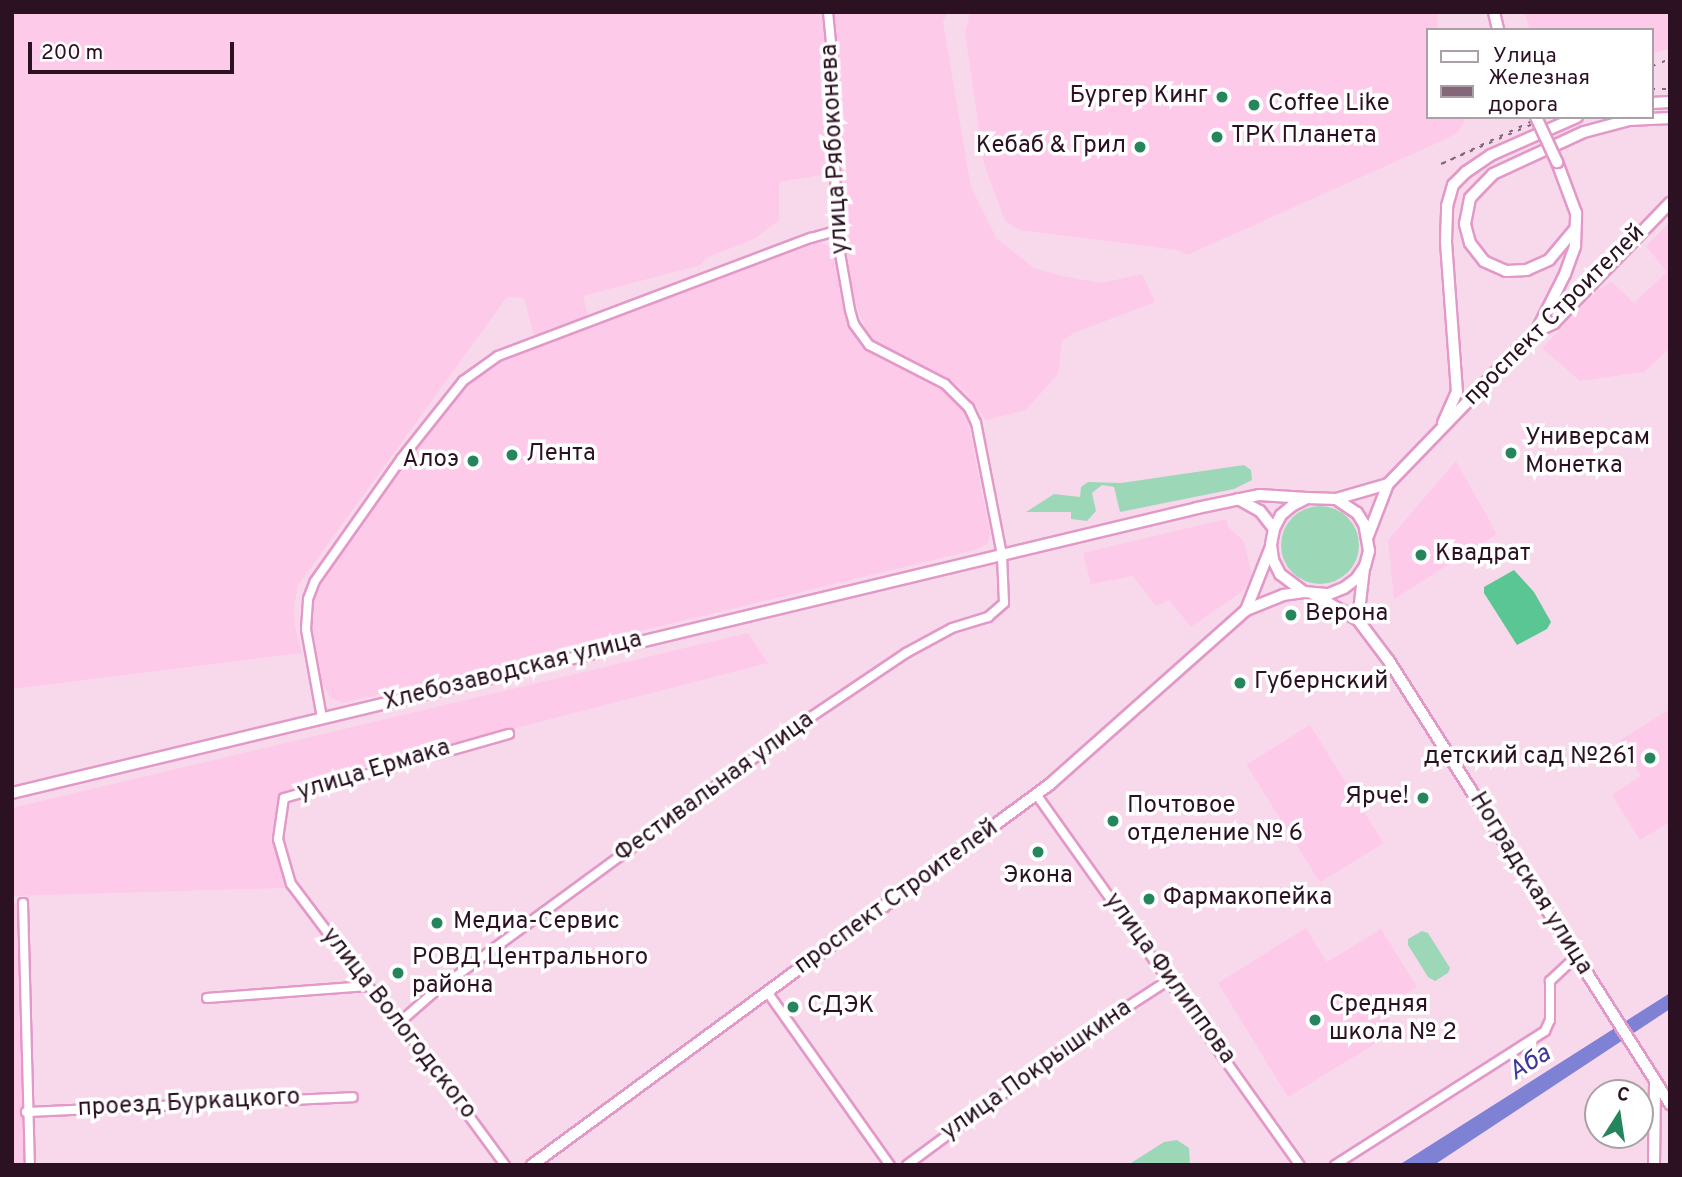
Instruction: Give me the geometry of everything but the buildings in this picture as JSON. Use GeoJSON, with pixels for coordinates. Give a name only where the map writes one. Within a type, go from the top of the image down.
{"type":"FeatureCollection","features":[{"type":"Feature","properties":{"kind":"main road"},"geometry":{"type":"LineString","coordinates":[[1535,332],[1565,274],[1575,246],[1576,212],[1537,119]]}},
{"type":"Feature","properties":{"kind":"main road"},"geometry":{"type":"LineString","coordinates":[[1440,430],[1457,392],[1446,241],[1447,206],[1454,185],[1466,172],[1491,155],[1572,119]]}},
{"type":"Feature","properties":{"kind":"main road"},"geometry":{"type":"LineString","coordinates":[[1575,229],[1549,260],[1527,271],[1506,271],[1484,261],[1470,243],[1465,224],[1470,198],[1493,174],[1584,132],[1629,120],[1650,119]]}},
{"type":"Feature","properties":{"kind":"main road","name":"проспект Строителей"},"geometry":{"type":"LineString","coordinates":[[1388,484],[1535,332],[1554,323],[1670,202]]}},
{"type":"Feature","properties":{"kind":"main road"},"geometry":{"type":"LineString","coordinates":[[1238,499],[1259,495],[1336,499],[1388,484]]}},
{"type":"Feature","properties":{"kind":"main road"},"geometry":{"type":"LineString","coordinates":[[1368,536],[1388,484]]}},
{"type":"Feature","properties":{"kind":"main road"},"geometry":{"type":"LineString","coordinates":[[1246,610],[1281,515],[1307,498]]}},
{"type":"Feature","properties":{"kind":"main road"},"geometry":{"type":"LineString","coordinates":[[1238,499],[1260,511],[1274,529]]}},
{"type":"Feature","properties":{"kind":"main road","name":"Хлебозаводская улица"},"geometry":{"type":"LineString","coordinates":[[12,793],[1238,499]]}},
{"type":"Feature","properties":{"kind":"main road"},"geometry":{"type":"LineString","coordinates":[[1271,545],[1280,573],[1309,593],[1359,620],[1369,551],[1368,536],[1357,513],[1336,499]]}},
{"type":"Feature","properties":{"kind":"main road"},"geometry":{"type":"LineString","coordinates":[[1246,610],[1283,595],[1343,589],[1365,566]]}},
{"type":"Feature","properties":{"kind":"main road","name":"проспект Строителей"},"geometry":{"type":"LineString","coordinates":[[532,1165],[1037,794],[1076,763],[1246,610]]}},
{"type":"Feature","properties":{"kind":"main road","name":"Ноградская улица"},"geometry":{"type":"LineString","coordinates":[[1359,620],[1389,661],[1670,1104]]}},
{"type":"Feature","properties":{"kind":"main road"},"geometry":{"type":"LineString","coordinates":[[1654,1165],[1655,1080]]}},
{"type":"Feature","properties":{"kind":"street","name":"улица Рябоконева"},"geometry":{"type":"LineString","coordinates":[[828,12],[834,74],[836,231],[850,310],[862,338],[878,352],[945,384],[970,408],[976,423],[1002,555]]}},
{"type":"Feature","properties":{"kind":"street"},"geometry":{"type":"LineString","coordinates":[[322,718],[306,629],[307,600],[315,581],[415,440],[463,381],[498,356],[799,242],[836,231]]}},
{"type":"Feature","properties":{"kind":"street","name":"Фестивальная улица"},"geometry":{"type":"LineString","coordinates":[[400,1022],[433,993],[799,725],[917,646],[998,610],[1004,603],[1006,591],[1002,555]]}},
{"type":"Feature","properties":{"kind":"street","name":"улица Ермака"},"geometry":{"type":"LineString","coordinates":[[291,884],[278,839],[284,798],[509,734]]}},
{"type":"Feature","properties":{"kind":"street","name":"улица Филиппова"},"geometry":{"type":"LineString","coordinates":[[1037,794],[1300,1165]]}},
{"type":"Feature","properties":{"kind":"street","name":"улица Вологодского"},"geometry":{"type":"LineString","coordinates":[[291,884],[368,986],[400,1022],[505,1165]]}},
{"type":"Feature","properties":{"kind":"street"},"geometry":{"type":"LineString","coordinates":[[23,903],[26,1112],[30,1165]]}},
{"type":"Feature","properties":{"kind":"street"},"geometry":{"type":"LineString","coordinates":[[1335,1165],[1545,1031],[1550,1020],[1550,981],[1576,957]]}},
{"type":"Feature","properties":{"kind":"street","name":"улица Покрышкина"},"geometry":{"type":"LineString","coordinates":[[907,1165],[1073,1042],[1169,979]]}},
{"type":"Feature","properties":{"kind":"street"},"geometry":{"type":"LineString","coordinates":[[206,998],[368,986]]}},
{"type":"Feature","properties":{"kind":"street"},"geometry":{"type":"LineString","coordinates":[[768,993],[890,1165]]}},
{"type":"Feature","properties":{"kind":"street","name":"проезд Буркацкого"},"geometry":{"type":"LineString","coordinates":[[26,1112],[353,1097]]}},
{"type":"Feature","properties":{"kind":"shaded area"},"geometry":{"type":"Polygon","coordinates":[[[12,12],[948,12],[943,22],[971,187],[997,239],[1034,268],[1062,276],[1102,283],[1142,274],[1155,302],[1074,333],[1062,341],[1058,374],[1026,410],[986,420],[965,391],[949,379],[870,339],[856,305],[848,269],[841,172],[779,182],[779,220],[754,239],[706,258],[701,265],[583,296],[588,316],[534,335],[524,298],[507,297],[298,585],[294,606],[295,627],[302,653],[12,689],[12,12]]]}},
{"type":"Feature","properties":{"kind":"shaded area","name":"ТРК Планета"},"geometry":{"type":"Polygon","coordinates":[[[970,12],[1438,12],[1437,28],[1426,28],[1426,119],[1466,119],[1457,133],[1444,140],[1187,255],[1177,250],[1019,230],[1005,221],[984,164],[965,33],[970,12]]]}},
{"type":"Feature","properties":{"kind":"shaded area"},"geometry":{"type":"Polygon","coordinates":[[[1524,12],[1670,12],[1670,48],[1654,53],[1654,28],[1529,28],[1524,12]]]}},
{"type":"Feature","properties":{"kind":"shaded area"},"geometry":{"type":"Polygon","coordinates":[[[1670,222],[1670,348],[1644,372],[1580,381],[1542,348],[1599,289],[1612,282],[1634,303],[1667,272],[1646,246],[1670,222]]]}},
{"type":"Feature","properties":{"kind":"shaded area"},"geometry":{"type":"Polygon","coordinates":[[[819,242],[827,245],[834,254],[845,315],[862,346],[883,360],[937,385],[961,403],[966,411],[990,534],[988,543],[978,549],[343,703],[331,698],[322,684],[311,623],[312,602],[331,568],[426,435],[472,380],[489,367],[555,338],[819,242]]]}},
{"type":"Feature","properties":{"kind":"shaded area"},"geometry":{"type":"Polygon","coordinates":[[[1456,461],[1497,534],[1394,599],[1388,540],[1456,461]]]}},
{"type":"Feature","properties":{"kind":"shaded area"},"geometry":{"type":"Polygon","coordinates":[[[1226,519],[1228,527],[1244,541],[1252,575],[1243,591],[1191,627],[1169,600],[1156,606],[1133,576],[1091,584],[1083,553],[1226,519]]]}},
{"type":"Feature","properties":{"kind":"shaded area"},"geometry":{"type":"Polygon","coordinates":[[[748,633],[768,663],[469,740],[279,795],[274,837],[285,888],[12,896],[12,808],[748,633]]]}},
{"type":"Feature","properties":{"kind":"shaded area","name":"детский сад №261"},"geometry":{"type":"Polygon","coordinates":[[[1670,709],[1670,822],[1640,840],[1612,795],[1641,776],[1619,741],[1670,709]]]}},
{"type":"Feature","properties":{"kind":"shaded area"},"geometry":{"type":"Polygon","coordinates":[[[1310,725],[1384,843],[1320,883],[1246,765],[1310,725]]]}},
{"type":"Feature","properties":{"kind":"shaded area"},"geometry":{"type":"Polygon","coordinates":[[[12,903],[17,903],[28,1165],[12,1165],[12,903]]]}},
{"type":"Feature","properties":{"kind":"shaded area","name":"Средняя школа № 2"},"geometry":{"type":"Polygon","coordinates":[[[1306,928],[1327,962],[1381,929],[1417,987],[1382,1008],[1396,1031],[1288,1097],[1218,983],[1306,928]]]}},
{"type":"Feature","properties":{"kind":"green space"},"geometry":{"type":"Polygon","coordinates":[[[1244,465],[1251,470],[1252,480],[1234,489],[1120,512],[1114,487],[1102,485],[1092,493],[1096,511],[1087,521],[1071,519],[1071,512],[1026,512],[1054,494],[1080,497],[1081,487],[1088,482],[1121,483],[1244,465]]]}},
{"type":"Feature","properties":{"kind":"green space"},"geometry":{"type":"Polygon","coordinates":[[[1320,506],[1335,509],[1348,517],[1356,530],[1359,545],[1356,560],[1348,573],[1335,581],[1320,584],[1305,581],[1292,573],[1284,560],[1281,545],[1284,530],[1292,517],[1305,509],[1320,506]]]}},
{"type":"Feature","properties":{"kind":"green space"},"geometry":{"type":"Polygon","coordinates":[[[1514,570],[1534,592],[1551,622],[1547,629],[1517,645],[1484,593],[1484,587],[1514,570]]]}},
{"type":"Feature","properties":{"kind":"green space"},"geometry":{"type":"Polygon","coordinates":[[[1422,931],[1428,933],[1450,968],[1448,973],[1435,981],[1428,977],[1408,945],[1408,939],[1422,931]]]}},
{"type":"Feature","properties":{"kind":"green space"},"geometry":{"type":"Polygon","coordinates":[[[1177,1140],[1189,1148],[1190,1165],[1128,1165],[1164,1142],[1177,1140]]]}},
{"type":"Feature","properties":{"kind":"water","name":"Аба"},"geometry":{"type":"Polygon","coordinates":[[[1670,993],[1670,1009],[1434,1165],[1399,1165],[1670,993]]]}},
{"type":"Feature","properties":{"kind":"railway"},"geometry":{"type":"LineString","coordinates":[[1654,65],[1670,59]]}},
{"type":"Feature","properties":{"kind":"railway"},"geometry":{"type":"LineString","coordinates":[[1654,89],[1670,89]]}},
{"type":"Feature","properties":{"kind":"railway"},"geometry":{"type":"LineString","coordinates":[[1537,119],[1441,164],[1544,119]]}},
{"type":"Feature","properties":{"kind":"place","name":"Бургер Кинг"},"geometry":{"type":"Point","coordinates":[1222,97]}},
{"type":"Feature","properties":{"kind":"place","name":"Coffee Like"},"geometry":{"type":"Point","coordinates":[1254,105]}},
{"type":"Feature","properties":{"kind":"place","name":"ТРК Планета"},"geometry":{"type":"Point","coordinates":[1217,137]}},
{"type":"Feature","properties":{"kind":"place","name":"Кeбаб & Грил"},"geometry":{"type":"Point","coordinates":[1140,147]}},
{"type":"Feature","properties":{"kind":"place","name":"Универсам Монетка"},"geometry":{"type":"Point","coordinates":[1511,453]}},
{"type":"Feature","properties":{"kind":"place","name":"Лента"},"geometry":{"type":"Point","coordinates":[512,455]}},
{"type":"Feature","properties":{"kind":"place","name":"Алоэ"},"geometry":{"type":"Point","coordinates":[473,461]}},
{"type":"Feature","properties":{"kind":"place","name":"Квадрат"},"geometry":{"type":"Point","coordinates":[1421,555]}},
{"type":"Feature","properties":{"kind":"place","name":"Верона"},"geometry":{"type":"Point","coordinates":[1291,615]}},
{"type":"Feature","properties":{"kind":"place","name":"Губернский"},"geometry":{"type":"Point","coordinates":[1240,683]}},
{"type":"Feature","properties":{"kind":"place","name":"детский сад №261"},"geometry":{"type":"Point","coordinates":[1650,758]}},
{"type":"Feature","properties":{"kind":"place","name":"Ярче!"},"geometry":{"type":"Point","coordinates":[1423,798]}},
{"type":"Feature","properties":{"kind":"place","name":"Почтовое отделение № 6"},"geometry":{"type":"Point","coordinates":[1113,821]}},
{"type":"Feature","properties":{"kind":"place","name":"Экона"},"geometry":{"type":"Point","coordinates":[1038,852]}},
{"type":"Feature","properties":{"kind":"place","name":"Фармакопейка"},"geometry":{"type":"Point","coordinates":[1149,899]}},
{"type":"Feature","properties":{"kind":"place","name":"Медиа-Сервис"},"geometry":{"type":"Point","coordinates":[437,923]}},
{"type":"Feature","properties":{"kind":"place","name":"РОВД Центрального района"},"geometry":{"type":"Point","coordinates":[398,973]}},
{"type":"Feature","properties":{"kind":"place","name":"СДЭК"},"geometry":{"type":"Point","coordinates":[793,1007]}},
{"type":"Feature","properties":{"kind":"place","name":"Средняя школа № 2"},"geometry":{"type":"Point","coordinates":[1315,1020]}}]}
